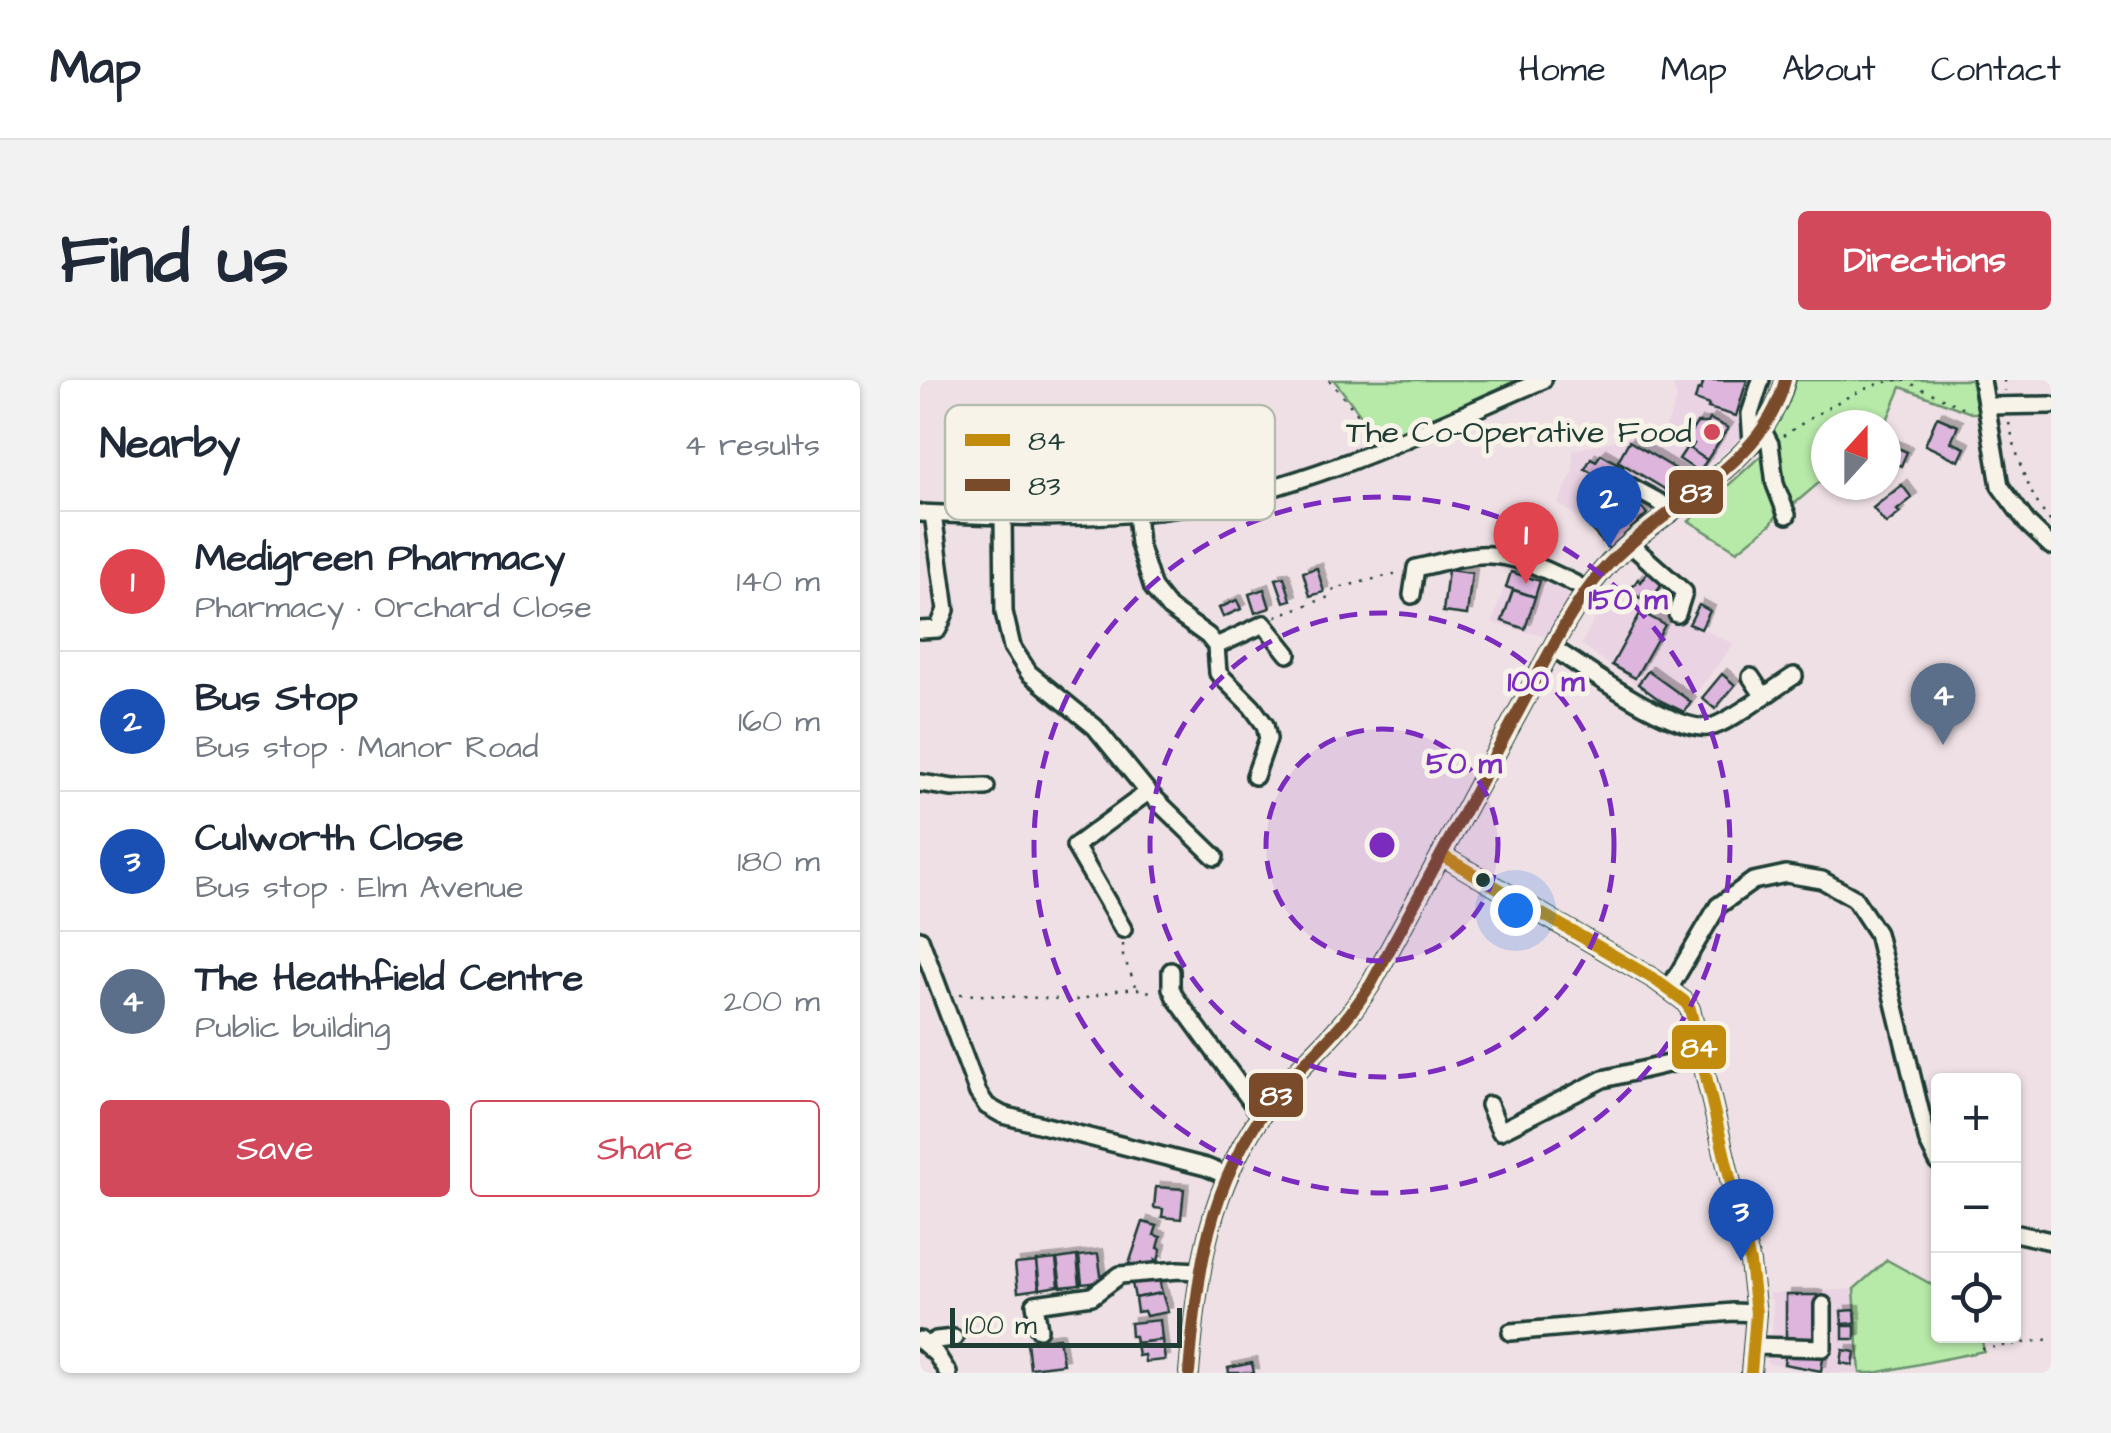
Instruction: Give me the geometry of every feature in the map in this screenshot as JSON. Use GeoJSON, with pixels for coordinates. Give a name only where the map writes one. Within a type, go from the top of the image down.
{"type":"FeatureCollection","features":[{"type":"Feature","properties":{"kind":"street"},"geometry":{"type":"LineString","coordinates":[[1275,485],[1385,447],[1543,380]]}},
{"type":"Feature","properties":{"kind":"street"},"geometry":{"type":"LineString","coordinates":[[1761,380],[1750,414],[1757,437],[1770,444],[1776,484],[1787,515]]}},
{"type":"Feature","properties":{"kind":"street"},"geometry":{"type":"LineString","coordinates":[[1189,1373],[1199,1271],[1210,1224],[1228,1176],[1261,1115],[1372,984],[1588,590],[1630,544],[1757,437],[1785,380]]}},
{"type":"Feature","properties":{"kind":"street"},"geometry":{"type":"LineString","coordinates":[[1982,380],[2000,486],[2028,524],[2051,546]]}},
{"type":"Feature","properties":{"kind":"street"},"geometry":{"type":"LineString","coordinates":[[1987,414],[2006,405],[2051,405]]}},
{"type":"Feature","properties":{"kind":"street"},"geometry":{"type":"LineString","coordinates":[[1626,484],[1670,512]]}},
{"type":"Feature","properties":{"kind":"street"},"geometry":{"type":"LineString","coordinates":[[920,630],[938,630],[946,610],[926,514]]}},
{"type":"Feature","properties":{"kind":"street"},"geometry":{"type":"LineString","coordinates":[[1003,520],[1004,612],[1012,648],[1029,673],[1096,727],[1148,792],[1215,857]]}},
{"type":"Feature","properties":{"kind":"street"},"geometry":{"type":"LineString","coordinates":[[1137,520],[1152,588],[1168,608],[1208,636],[1216,646],[1218,673],[1265,725],[1268,739],[1255,776]]}},
{"type":"Feature","properties":{"kind":"street"},"geometry":{"type":"LineString","coordinates":[[1630,544],[1680,586],[1684,597],[1677,614]]}},
{"type":"Feature","properties":{"kind":"street"},"geometry":{"type":"LineString","coordinates":[[1412,595],[1416,568],[1480,555],[1511,558],[1588,590]]}},
{"type":"Feature","properties":{"kind":"street"},"geometry":{"type":"LineString","coordinates":[[1216,646],[1269,620],[1288,654]]}},
{"type":"Feature","properties":{"kind":"street"},"geometry":{"type":"LineString","coordinates":[[1553,648],[1662,716],[1684,725],[1708,728],[1794,676]]}},
{"type":"Feature","properties":{"kind":"street"},"geometry":{"type":"LineString","coordinates":[[1202,685],[1218,673]]}},
{"type":"Feature","properties":{"kind":"street"},"geometry":{"type":"LineString","coordinates":[[1750,677],[1764,695]]}},
{"type":"Feature","properties":{"kind":"street"},"geometry":{"type":"LineString","coordinates":[[920,783],[986,788]]}},
{"type":"Feature","properties":{"kind":"street"},"geometry":{"type":"LineString","coordinates":[[1122,929],[1069,840],[1148,792]]}},
{"type":"Feature","properties":{"kind":"street"},"geometry":{"type":"LineString","coordinates":[[1442,855],[1669,989],[1690,1009],[1750,1263],[1756,1312],[1751,1373]]}},
{"type":"Feature","properties":{"kind":"street"},"geometry":{"type":"LineString","coordinates":[[1669,989],[1718,906],[1753,881],[1786,874],[1822,880],[1854,898],[1877,933],[1927,1142]]}},
{"type":"Feature","properties":{"kind":"street"},"geometry":{"type":"LineString","coordinates":[[920,939],[978,1094],[994,1110],[1228,1176]]}},
{"type":"Feature","properties":{"kind":"street"},"geometry":{"type":"LineString","coordinates":[[1172,971],[1171,988],[1175,996],[1261,1115]]}},
{"type":"Feature","properties":{"kind":"street"},"geometry":{"type":"LineString","coordinates":[[1489,1104],[1500,1132],[1603,1079],[1702,1056]]}},
{"type":"Feature","properties":{"kind":"street"},"geometry":{"type":"LineString","coordinates":[[2021,1235],[2051,1241]]}},
{"type":"Feature","properties":{"kind":"street"},"geometry":{"type":"LineString","coordinates":[[1039,1329],[1035,1304],[1092,1296],[1120,1274],[1199,1271]]}},
{"type":"Feature","properties":{"kind":"street"},"geometry":{"type":"LineString","coordinates":[[1754,1346],[1823,1348],[1822,1304]]}},
{"type":"Feature","properties":{"kind":"street"},"geometry":{"type":"LineString","coordinates":[[1511,1332],[1756,1312]]}},
{"type":"Feature","properties":{"kind":"street"},"geometry":{"type":"LineString","coordinates":[[924,1342],[954,1338]]}},
{"type":"Feature","properties":{"kind":"street"},"geometry":{"type":"LineString","coordinates":[[924,1342],[948,1373]]}},
{"type":"Feature","properties":{"kind":"path"},"geometry":{"type":"LineString","coordinates":[[1328,380],[1385,447]]}},
{"type":"Feature","properties":{"kind":"path"},"geometry":{"type":"LineString","coordinates":[[1757,437],[1782,436],[1886,380],[1902,380],[1987,414]]}},
{"type":"Feature","properties":{"kind":"path"},"geometry":{"type":"LineString","coordinates":[[2006,405],[2020,463],[2034,497],[2051,522]]}},
{"type":"Feature","properties":{"kind":"path"},"geometry":{"type":"LineString","coordinates":[[1269,620],[1329,597],[1334,589],[1416,568]]}},
{"type":"Feature","properties":{"kind":"path"},"geometry":{"type":"LineString","coordinates":[[1122,929],[1123,956],[1138,989]]}},
{"type":"Feature","properties":{"kind":"path"},"geometry":{"type":"LineString","coordinates":[[938,987],[951,994],[1078,1000],[1121,989],[1138,989],[1164,1000]]}},
{"type":"Feature","properties":{"kind":"path"},"geometry":{"type":"LineString","coordinates":[[1982,1349],[2051,1339]]}},
{"type":"Feature","properties":{"kind":"shaded area"},"geometry":{"type":"Polygon","coordinates":[[[1672,380],[1771,380],[1759,416],[1741,438],[1609,549],[1583,520],[1558,504],[1573,472],[1573,450],[1665,429],[1677,399],[1672,380]]]}},
{"type":"Feature","properties":{"kind":"shaded area"},"geometry":{"type":"Polygon","coordinates":[[[1511,568],[1566,591],[1569,598],[1546,637],[1492,623],[1511,568]]]}},
{"type":"Feature","properties":{"kind":"shaded area"},"geometry":{"type":"Polygon","coordinates":[[[1615,582],[1648,603],[1734,644],[1681,712],[1659,701],[1581,644],[1615,582]]]}},
{"type":"Feature","properties":{"kind":"shaded area"},"geometry":{"type":"Polygon","coordinates":[[[1854,1289],[1860,1373],[1826,1373],[1766,1363],[1772,1350],[1773,1303],[1768,1294],[1854,1289]]]}},
{"type":"Feature","properties":{"kind":"green space"},"geometry":{"type":"Polygon","coordinates":[[[1334,380],[1543,380],[1385,447],[1334,380]]]}},
{"type":"Feature","properties":{"kind":"green space"},"geometry":{"type":"Polygon","coordinates":[[[1796,380],[1971,380],[1978,413],[1901,387],[1891,410],[1811,410],[1811,490],[1793,505],[1786,502],[1770,426],[1779,403],[1789,402],[1796,380]]]}},
{"type":"Feature","properties":{"kind":"green space"},"geometry":{"type":"Polygon","coordinates":[[[1766,451],[1776,516],[1737,551],[1689,521],[1766,451]]]}},
{"type":"Feature","properties":{"kind":"green space"},"geometry":{"type":"Polygon","coordinates":[[[1887,1260],[1931,1284],[1931,1343],[1982,1343],[1984,1351],[1860,1373],[1854,1289],[1887,1260]]]}},
{"type":"Feature","properties":{"kind":"building"},"geometry":{"type":"Polygon","coordinates":[[[1704,380],[1747,380],[1736,416],[1695,400],[1704,380]]]}},
{"type":"Feature","properties":{"kind":"building"},"geometry":{"type":"Polygon","coordinates":[[[1937,417],[1958,426],[1951,442],[1965,448],[1959,461],[1925,445],[1937,417]]]}},
{"type":"Feature","properties":{"kind":"building"},"geometry":{"type":"Polygon","coordinates":[[[1710,419],[1728,428],[1707,460],[1690,450],[1694,444],[1686,439],[1697,423],[1708,423],[1710,419]]]}},
{"type":"Feature","properties":{"kind":"building"},"geometry":{"type":"Polygon","coordinates":[[[1629,441],[1684,474],[1673,494],[1618,461],[1629,441]]]}},
{"type":"Feature","properties":{"kind":"building"},"geometry":{"type":"Polygon","coordinates":[[[1687,447],[1707,460],[1699,472],[1679,459],[1687,447]]]}},
{"type":"Feature","properties":{"kind":"building"},"geometry":{"type":"Polygon","coordinates":[[[1601,454],[1623,467],[1612,485],[1585,469],[1591,458],[1596,461],[1601,454]]]}},
{"type":"Feature","properties":{"kind":"building"},"geometry":{"type":"Polygon","coordinates":[[[1901,486],[1912,498],[1886,524],[1873,508],[1883,500],[1901,500],[1901,486]]]}},
{"type":"Feature","properties":{"kind":"building"},"geometry":{"type":"Polygon","coordinates":[[[1624,497],[1635,501],[1647,514],[1609,549],[1590,528],[1624,497]]]}},
{"type":"Feature","properties":{"kind":"building"},"geometry":{"type":"Polygon","coordinates":[[[1317,568],[1324,592],[1310,596],[1303,572],[1317,568]]]}},
{"type":"Feature","properties":{"kind":"building"},"geometry":{"type":"Polygon","coordinates":[[[1650,569],[1665,580],[1651,600],[1630,591],[1650,569]]]}},
{"type":"Feature","properties":{"kind":"building"},"geometry":{"type":"Polygon","coordinates":[[[1448,570],[1472,573],[1467,615],[1443,612],[1448,570]]]}},
{"type":"Feature","properties":{"kind":"building"},"geometry":{"type":"Polygon","coordinates":[[[1511,572],[1540,581],[1535,597],[1506,587],[1511,572]]]}},
{"type":"Feature","properties":{"kind":"building"},"geometry":{"type":"Polygon","coordinates":[[[1284,577],[1291,600],[1284,602],[1276,579],[1284,577]]]}},
{"type":"Feature","properties":{"kind":"building"},"geometry":{"type":"Polygon","coordinates":[[[1264,589],[1270,608],[1255,613],[1249,594],[1264,589]]]}},
{"type":"Feature","properties":{"kind":"building"},"geometry":{"type":"Polygon","coordinates":[[[1513,590],[1535,597],[1525,629],[1502,621],[1513,590]]]}},
{"type":"Feature","properties":{"kind":"building"},"geometry":{"type":"Polygon","coordinates":[[[1237,600],[1241,609],[1223,617],[1219,608],[1237,600]]]}},
{"type":"Feature","properties":{"kind":"building"},"geometry":{"type":"Polygon","coordinates":[[[1699,605],[1710,611],[1701,629],[1689,624],[1699,605]]]}},
{"type":"Feature","properties":{"kind":"building"},"geometry":{"type":"Polygon","coordinates":[[[1641,612],[1665,625],[1635,678],[1612,665],[1641,612]]]}},
{"type":"Feature","properties":{"kind":"building"},"geometry":{"type":"Polygon","coordinates":[[[1648,671],[1691,702],[1684,712],[1638,684],[1648,671]]]}},
{"type":"Feature","properties":{"kind":"building"},"geometry":{"type":"Polygon","coordinates":[[[1722,674],[1735,685],[1715,709],[1702,698],[1722,674]]]}},
{"type":"Feature","properties":{"kind":"building"},"geometry":{"type":"Polygon","coordinates":[[[1156,1187],[1184,1189],[1181,1219],[1162,1217],[1163,1209],[1154,1208],[1156,1187]]]}},
{"type":"Feature","properties":{"kind":"building"},"geometry":{"type":"Polygon","coordinates":[[[1143,1222],[1157,1226],[1154,1235],[1161,1237],[1158,1261],[1155,1259],[1153,1267],[1129,1264],[1143,1222]]]}},
{"type":"Feature","properties":{"kind":"building"},"geometry":{"type":"Polygon","coordinates":[[[1098,1254],[1102,1282],[1082,1284],[1079,1256],[1098,1254]]]}},
{"type":"Feature","properties":{"kind":"building"},"geometry":{"type":"Polygon","coordinates":[[[1077,1256],[1080,1285],[1061,1287],[1057,1259],[1077,1256]]]}},
{"type":"Feature","properties":{"kind":"building"},"geometry":{"type":"Polygon","coordinates":[[[1056,1259],[1059,1286],[1040,1289],[1037,1261],[1056,1259]]]}},
{"type":"Feature","properties":{"kind":"building"},"geometry":{"type":"Polygon","coordinates":[[[1036,1262],[1039,1289],[1018,1292],[1015,1264],[1036,1262]]]}},
{"type":"Feature","properties":{"kind":"building"},"geometry":{"type":"Polygon","coordinates":[[[1159,1278],[1162,1293],[1135,1298],[1132,1283],[1159,1278]]]}},
{"type":"Feature","properties":{"kind":"building"},"geometry":{"type":"Polygon","coordinates":[[[1162,1293],[1168,1312],[1146,1316],[1144,1311],[1137,1312],[1135,1298],[1162,1293]]]}},
{"type":"Feature","properties":{"kind":"building"},"geometry":{"type":"Polygon","coordinates":[[[1786,1295],[1817,1295],[1817,1340],[1786,1341],[1786,1295]]]}},
{"type":"Feature","properties":{"kind":"building"},"geometry":{"type":"Polygon","coordinates":[[[1855,1310],[1856,1323],[1842,1324],[1841,1311],[1855,1310]]]}},
{"type":"Feature","properties":{"kind":"building"},"geometry":{"type":"Polygon","coordinates":[[[1160,1320],[1162,1340],[1136,1343],[1130,1323],[1160,1320]]]}},
{"type":"Feature","properties":{"kind":"building"},"geometry":{"type":"Polygon","coordinates":[[[1843,1326],[1855,1326],[1855,1339],[1843,1339],[1843,1326]]]}},
{"type":"Feature","properties":{"kind":"building"},"geometry":{"type":"Polygon","coordinates":[[[1059,1338],[1063,1364],[1030,1368],[1027,1342],[1059,1338]]]}},
{"type":"Feature","properties":{"kind":"building"},"geometry":{"type":"Polygon","coordinates":[[[1162,1340],[1165,1360],[1145,1362],[1144,1355],[1138,1356],[1136,1343],[1162,1340]]]}},
{"type":"Feature","properties":{"kind":"building"},"geometry":{"type":"Polygon","coordinates":[[[1843,1350],[1855,1352],[1853,1365],[1841,1363],[1843,1350]]]}},
{"type":"Feature","properties":{"kind":"building"},"geometry":{"type":"Polygon","coordinates":[[[1786,1352],[1823,1358],[1821,1371],[1784,1364],[1786,1352]]]}},
{"type":"Feature","properties":{"kind":"building"},"geometry":{"type":"Polygon","coordinates":[[[1252,1363],[1254,1373],[1229,1373],[1228,1368],[1252,1363]]]}},
{"type":"Feature","properties":{"kind":"transit line","name":"83"},"geometry":{"type":"LineString","coordinates":[[1189,1373],[1210,1230],[1233,1164],[1250,1132],[1272,1100],[1335,1031],[1371,984],[1555,643],[1590,586],[1626,548],[1733,462],[1774,410],[1785,380]]}},
{"type":"Feature","properties":{"kind":"transit line","name":"84"},"geometry":{"type":"LineString","coordinates":[[1441,855],[1654,979],[1690,1009],[1750,1263],[1756,1313],[1751,1373]]}},
{"type":"Feature","properties":{"kind":"place","name":"The Co-Operative Food"},"geometry":{"type":"Point","coordinates":[1712,432]}},
{"type":"Feature","properties":{"kind":"place","name":"Bus Stop"},"geometry":{"type":"Point","coordinates":[1609,548]}},
{"type":"Feature","properties":{"kind":"place","name":"Medigreen Pharmacy"},"geometry":{"type":"Point","coordinates":[1526,584]}},
{"type":"Feature","properties":{"kind":"place","name":"The Heathfield Centre"},"geometry":{"type":"Point","coordinates":[1943,745]}},
{"type":"Feature","properties":{"kind":"place","name":"Culworth Close"},"geometry":{"type":"Point","coordinates":[1741,1261]}}]}
